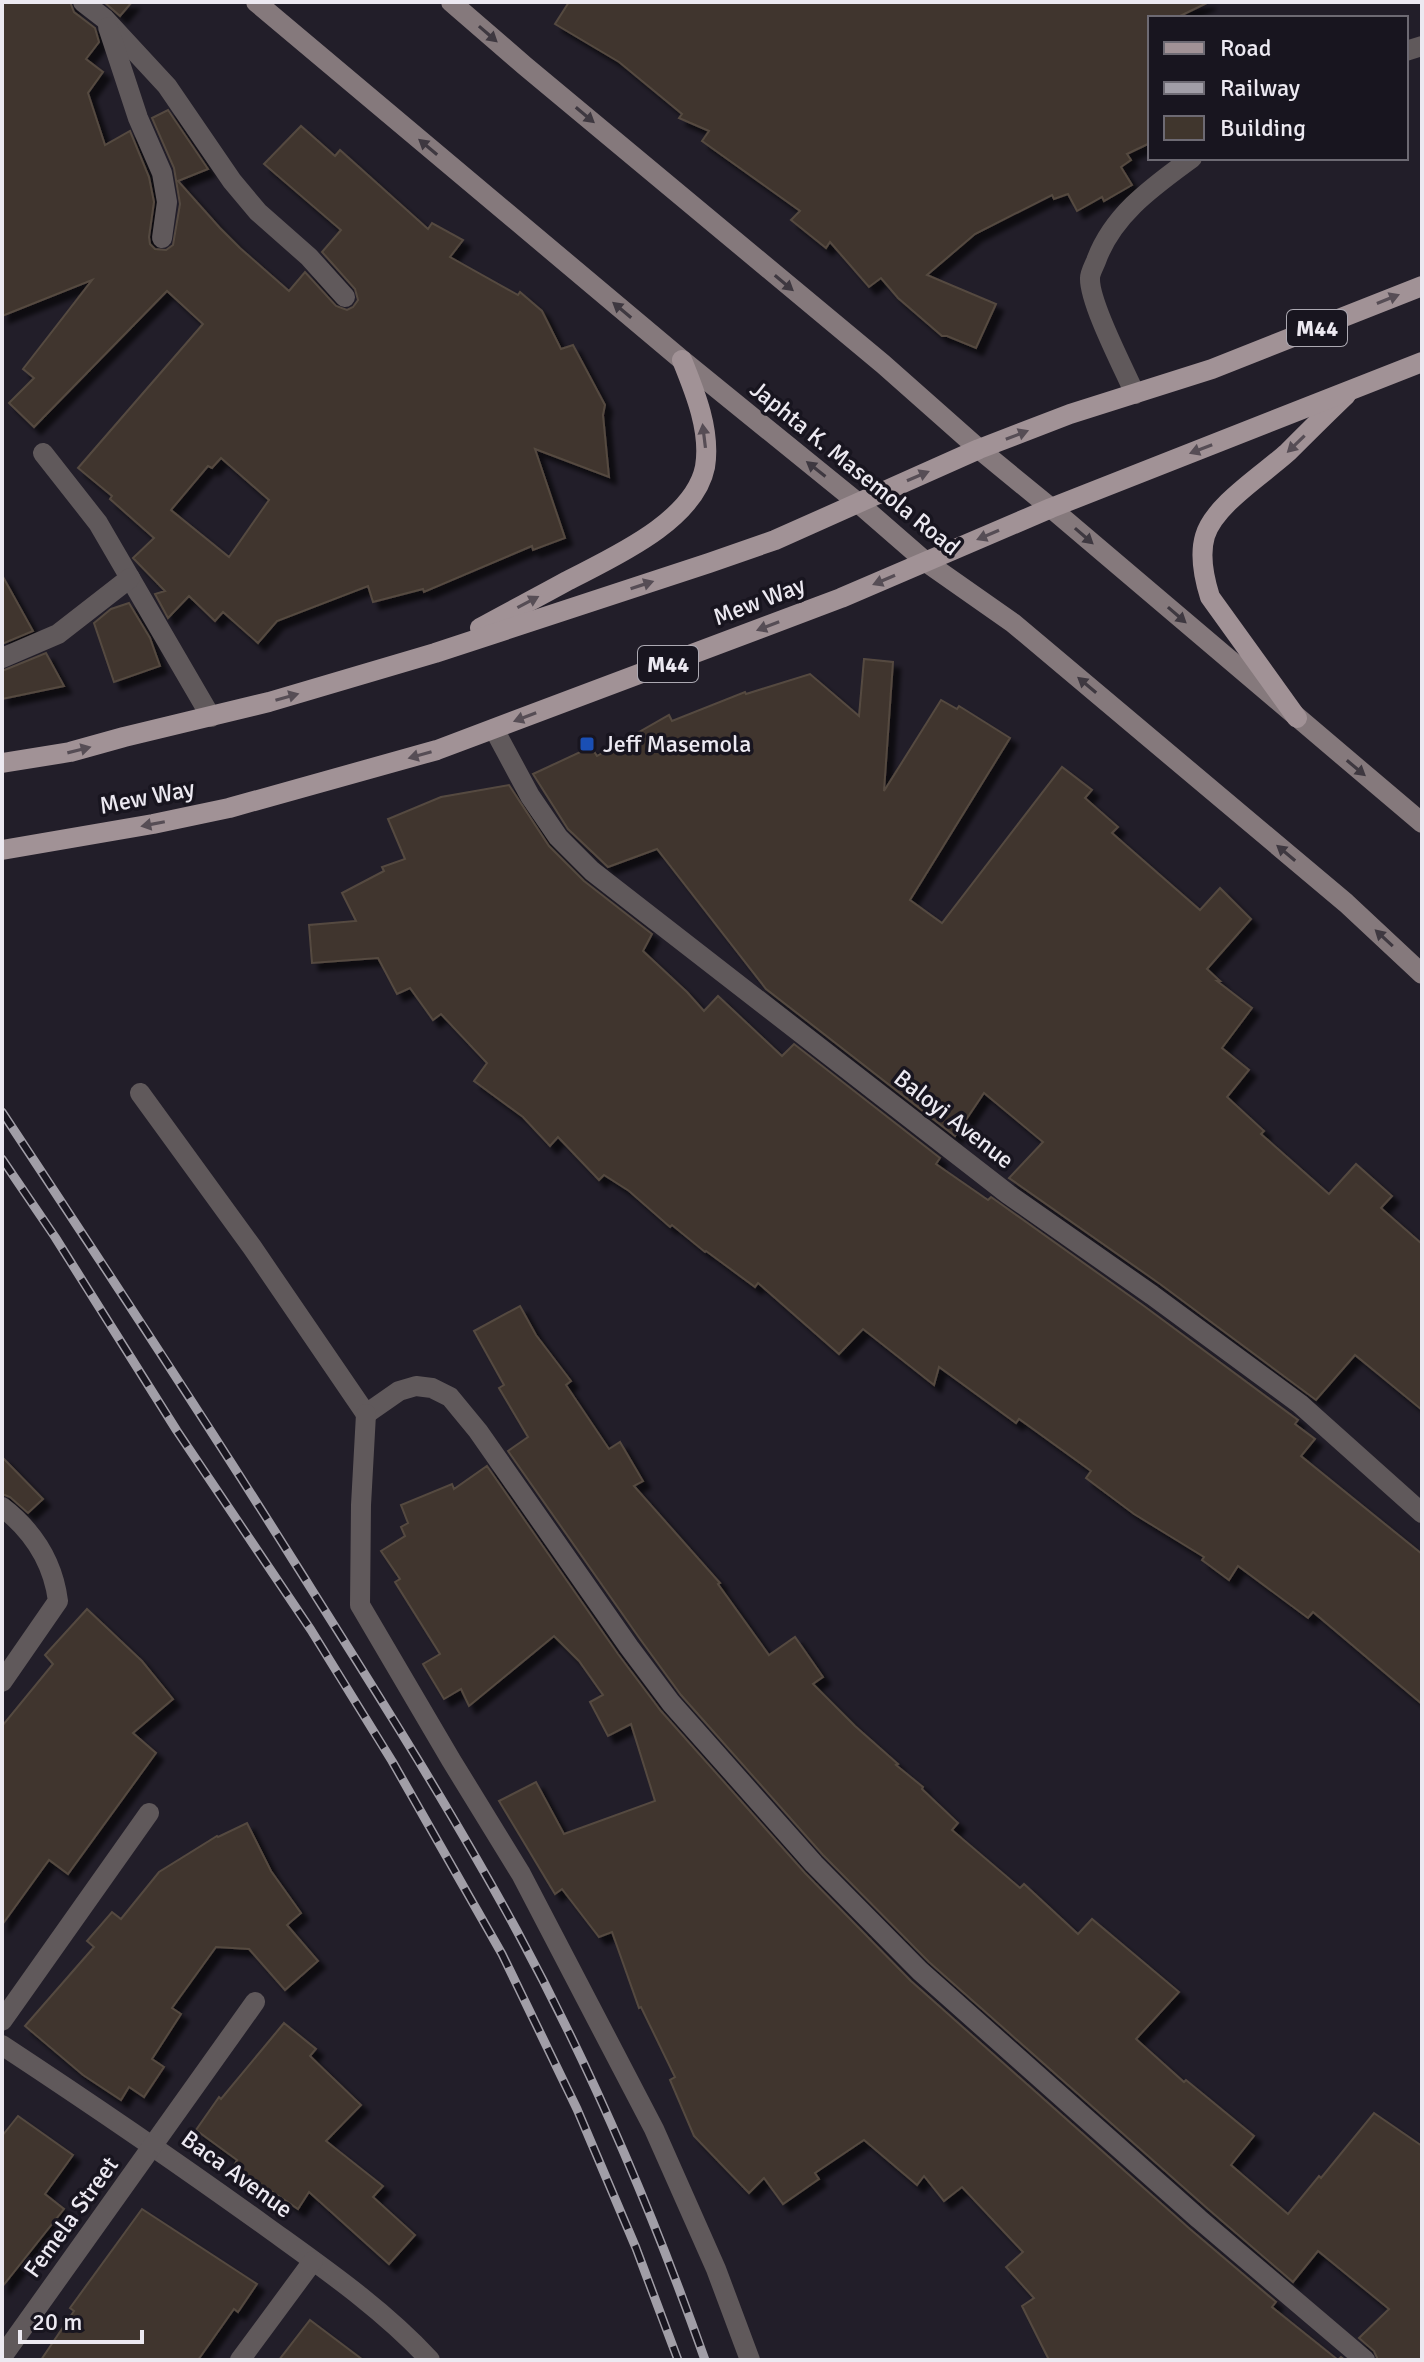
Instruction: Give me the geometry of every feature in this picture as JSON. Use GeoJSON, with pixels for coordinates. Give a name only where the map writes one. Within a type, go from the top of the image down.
{"type":"FeatureCollection","features":[{"type":"Feature","properties":{"kind":"main road","name":"Japhta K. Masemola Road"},"geometry":{"type":"LineString","coordinates":[[256,2],[926,562],[1013,623],[1346,903],[1422,974]]}},
{"type":"Feature","properties":{"kind":"main road"},"geometry":{"type":"LineString","coordinates":[[451,2],[883,364],[979,449],[1422,823]]}},
{"type":"Feature","properties":{"kind":"main road","name":"M44"},"geometry":{"type":"LineString","coordinates":[[2,763],[70,752],[282,698],[435,653],[775,540],[979,449],[1070,414],[1212,369],[1422,286]]}},
{"type":"Feature","properties":{"kind":"main road"},"geometry":{"type":"LineString","coordinates":[[435,653],[627,549],[660,527],[683,506],[696,489],[705,468],[706,447],[695,394],[682,360]]}},
{"type":"Feature","properties":{"kind":"main road","name":"Mew Way"},"geometry":{"type":"LineString","coordinates":[[8,849],[229,808],[437,750],[828,603],[1051,508],[1422,362]]}},
{"type":"Feature","properties":{"kind":"main road"},"geometry":{"type":"LineString","coordinates":[[1297,718],[1210,597],[1204,576],[1205,534],[1236,494],[1285,454],[1351,389]]}},
{"type":"Feature","properties":{"kind":"street"},"geometry":{"type":"LineString","coordinates":[[83,2],[105,19],[167,86],[232,181],[258,212],[309,257],[345,297]]}},
{"type":"Feature","properties":{"kind":"street"},"geometry":{"type":"LineString","coordinates":[[105,19],[138,118],[162,173],[167,202],[162,238]]}},
{"type":"Feature","properties":{"kind":"street"},"geometry":{"type":"LineString","coordinates":[[1135,394],[1094,299],[1090,277],[1110,231],[1153,187],[1189,160]]}},
{"type":"Feature","properties":{"kind":"street"},"geometry":{"type":"LineString","coordinates":[[43,453],[98,523],[211,717]]}},
{"type":"Feature","properties":{"kind":"street"},"geometry":{"type":"LineString","coordinates":[[2,658],[58,634],[130,578]]}},
{"type":"Feature","properties":{"kind":"street","name":"Baloyi Avenue"},"geometry":{"type":"LineString","coordinates":[[494,729],[544,817],[558,837],[592,871],[1008,1194],[1300,1404],[1422,1513]]}},
{"type":"Feature","properties":{"kind":"street"},"geometry":{"type":"LineString","coordinates":[[140,1093],[252,1247],[366,1414],[360,1605],[521,1874],[654,2129],[716,2269],[750,2360]]}},
{"type":"Feature","properties":{"kind":"street"},"geometry":{"type":"LineString","coordinates":[[366,1414],[399,1391],[416,1386],[432,1388],[450,1397],[478,1431],[671,1703],[814,1864],[920,1971],[1199,2219],[1365,2360]]}},
{"type":"Feature","properties":{"kind":"street"},"geometry":{"type":"LineString","coordinates":[[2,1507],[31,1534],[47,1560],[55,1579],[58,1601],[2,1682]]}},
{"type":"Feature","properties":{"kind":"street"},"geometry":{"type":"LineString","coordinates":[[2,2021],[149,1813]]}},
{"type":"Feature","properties":{"kind":"street","name":"Femela Street"},"geometry":{"type":"LineString","coordinates":[[2,2357],[255,2002]]}},
{"type":"Feature","properties":{"kind":"street","name":"Baca Avenue"},"geometry":{"type":"LineString","coordinates":[[2,2045],[153,2145],[313,2261],[378,2311],[430,2360]]}},
{"type":"Feature","properties":{"kind":"street"},"geometry":{"type":"LineString","coordinates":[[240,2360],[313,2261]]}},
{"type":"Feature","properties":{"kind":"building"},"geometry":{"type":"Polygon","coordinates":[[[2,2],[70,2],[74,12],[95,28],[99,42],[86,59],[103,72],[88,93],[105,145],[130,131],[149,177],[154,202],[149,237],[155,249],[166,250],[173,245],[180,204],[174,168],[152,118],[168,110],[208,169],[178,181],[220,228],[289,291],[305,272],[336,306],[347,310],[353,307],[358,300],[355,289],[322,252],[341,230],[264,164],[301,126],[335,156],[340,150],[428,229],[432,223],[463,240],[450,257],[518,295],[520,292],[542,311],[561,349],[573,345],[605,405],[603,415],[609,477],[535,449],[565,538],[533,550],[532,546],[424,592],[423,589],[373,602],[368,586],[277,621],[258,643],[223,612],[215,621],[189,596],[168,618],[155,594],[165,591],[133,558],[154,538],[110,499],[112,496],[78,468],[203,324],[167,291],[34,427],[9,403],[34,378],[23,369],[92,280],[2,316],[2,2]],[[221,458],[212,468],[208,466],[171,510],[229,557],[269,500],[221,458]]]}},
{"type":"Feature","properties":{"kind":"building"},"geometry":{"type":"Polygon","coordinates":[[[104,2],[132,2],[120,16],[104,2]]]}},
{"type":"Feature","properties":{"kind":"building"},"geometry":{"type":"Polygon","coordinates":[[[569,2],[1209,2],[1180,16],[1148,16],[1148,144],[1127,154],[1131,160],[1121,167],[1132,185],[1104,201],[1102,197],[1077,211],[1068,194],[1054,199],[1052,195],[975,234],[927,275],[996,304],[976,348],[942,336],[898,298],[881,278],[869,287],[830,242],[826,248],[791,220],[800,211],[702,141],[709,131],[679,118],[682,114],[619,62],[555,24],[569,2]]]}},
{"type":"Feature","properties":{"kind":"building"},"geometry":{"type":"Polygon","coordinates":[[[2,575],[33,631],[2,644],[2,575]]]}},
{"type":"Feature","properties":{"kind":"building"},"geometry":{"type":"Polygon","coordinates":[[[129,603],[150,638],[160,666],[114,682],[94,623],[111,609],[129,603]]]}},
{"type":"Feature","properties":{"kind":"building"},"geometry":{"type":"Polygon","coordinates":[[[46,653],[64,686],[2,699],[2,671],[46,653]]]}},
{"type":"Feature","properties":{"kind":"building"},"geometry":{"type":"Polygon","coordinates":[[[864,659],[893,662],[884,791],[941,700],[957,709],[959,706],[1010,738],[910,900],[942,923],[1062,767],[1092,790],[1085,798],[1118,827],[1112,833],[1200,910],[1220,888],[1251,919],[1207,969],[1220,981],[1217,981],[1252,1008],[1222,1048],[1249,1070],[1227,1097],[1264,1131],[1261,1134],[1329,1194],[1356,1164],[1392,1196],[1381,1208],[1422,1244],[1422,1410],[1355,1355],[1316,1400],[1160,1284],[1009,1178],[1043,1142],[984,1093],[955,1136],[766,989],[657,849],[608,867],[568,829],[533,774],[591,747],[597,756],[669,715],[672,721],[745,692],[810,674],[859,716],[864,659]]]}},
{"type":"Feature","properties":{"kind":"building"},"geometry":{"type":"Polygon","coordinates":[[[509,785],[549,846],[584,881],[652,934],[643,951],[704,1011],[718,996],[782,1056],[794,1044],[940,1158],[936,1164],[988,1200],[991,1197],[1298,1420],[1295,1424],[1315,1439],[1301,1456],[1422,1554],[1422,1704],[1313,1612],[1308,1618],[1238,1566],[1229,1580],[1202,1560],[1204,1557],[1134,1514],[1086,1478],[1091,1471],[1019,1419],[1016,1423],[939,1367],[934,1385],[863,1329],[839,1354],[758,1283],[755,1287],[705,1252],[672,1225],[670,1227],[629,1191],[604,1175],[599,1180],[558,1137],[550,1146],[523,1117],[474,1081],[487,1063],[441,1014],[433,1020],[410,988],[397,994],[378,958],[312,963],[309,925],[356,921],[342,893],[384,871],[382,867],[405,859],[388,819],[441,797],[509,785]]]}},
{"type":"Feature","properties":{"kind":"building"},"geometry":{"type":"Polygon","coordinates":[[[520,1306],[536,1335],[571,1381],[566,1385],[609,1449],[620,1442],[643,1481],[634,1486],[720,1583],[769,1655],[795,1637],[823,1677],[813,1684],[958,1823],[952,1830],[1020,1888],[1024,1884],[1078,1934],[1092,1919],[1179,1992],[1136,2039],[1184,2082],[1186,2080],[1254,2136],[1231,2165],[1288,2214],[1374,2113],[1422,2146],[1422,2360],[1378,2360],[1374,2351],[1359,2338],[1389,2309],[1318,2251],[1293,2282],[929,1962],[823,1855],[681,1695],[508,1451],[528,1437],[499,1388],[504,1385],[474,1331],[520,1306]]]}},
{"type":"Feature","properties":{"kind":"building"},"geometry":{"type":"Polygon","coordinates":[[[2,1457],[43,1499],[28,1513],[2,1494],[2,1457]]]}},
{"type":"Feature","properties":{"kind":"building"},"geometry":{"type":"Polygon","coordinates":[[[487,1466],[661,1711],[805,1873],[911,1981],[1276,2302],[1272,2307],[1338,2360],[1049,2360],[1022,2306],[1034,2298],[1006,2267],[1023,2252],[962,2187],[944,2201],[924,2176],[917,2185],[864,2140],[815,2173],[819,2179],[783,2204],[764,2178],[749,2193],[694,2136],[670,2080],[675,2077],[639,2008],[612,1932],[599,1937],[562,1889],[555,1894],[499,1801],[536,1782],[564,1834],[655,1801],[631,1724],[608,1736],[590,1702],[603,1695],[579,1661],[554,1636],[469,1706],[461,1689],[444,1699],[423,1664],[440,1654],[395,1582],[400,1579],[381,1551],[405,1536],[401,1527],[408,1523],[401,1505],[452,1484],[454,1489],[487,1466]]]}},
{"type":"Feature","properties":{"kind":"building"},"geometry":{"type":"Polygon","coordinates":[[[87,1609],[142,1661],[173,1699],[133,1733],[156,1753],[68,1874],[49,1860],[2,1925],[2,1726],[53,1664],[45,1655],[87,1609]]]}},
{"type":"Feature","properties":{"kind":"building"},"geometry":{"type":"Polygon","coordinates":[[[247,1823],[271,1871],[301,1913],[287,1925],[318,1961],[285,1990],[249,1949],[216,1947],[172,2008],[181,2014],[152,2059],[164,2067],[144,2097],[129,2087],[121,2100],[83,2075],[25,2026],[94,1947],[87,1941],[112,1912],[121,1919],[159,1872],[217,1836],[247,1823]]]}},
{"type":"Feature","properties":{"kind":"building"},"geometry":{"type":"Polygon","coordinates":[[[284,2023],[316,2049],[310,2056],[361,2105],[326,2141],[383,2186],[373,2197],[415,2235],[389,2264],[309,2192],[298,2209],[234,2166],[237,2160],[196,2130],[219,2097],[221,2099],[284,2023]]]}},
{"type":"Feature","properties":{"kind":"building"},"geometry":{"type":"Polygon","coordinates":[[[18,2116],[73,2155],[45,2194],[64,2209],[2,2287],[2,2136],[18,2116]]]}},
{"type":"Feature","properties":{"kind":"building"},"geometry":{"type":"Polygon","coordinates":[[[142,2209],[257,2284],[238,2312],[234,2309],[198,2360],[41,2360],[74,2311],[70,2308],[142,2209]]]}},
{"type":"Feature","properties":{"kind":"building"},"geometry":{"type":"Polygon","coordinates":[[[310,2320],[363,2360],[279,2360],[310,2320]]]}},
{"type":"Feature","properties":{"kind":"railway"},"geometry":{"type":"LineString","coordinates":[[2,1112],[257,1503],[408,1744],[491,1884],[595,2088],[664,2250],[705,2360]]}},
{"type":"Feature","properties":{"kind":"railway"},"geometry":{"type":"LineString","coordinates":[[2,1159],[177,1431],[311,1630],[392,1761],[502,1954],[577,2109],[636,2248],[678,2360]]}},
{"type":"Feature","properties":{"kind":"place","name":"Jeff Masemola"},"geometry":{"type":"Point","coordinates":[587,744]}}]}
